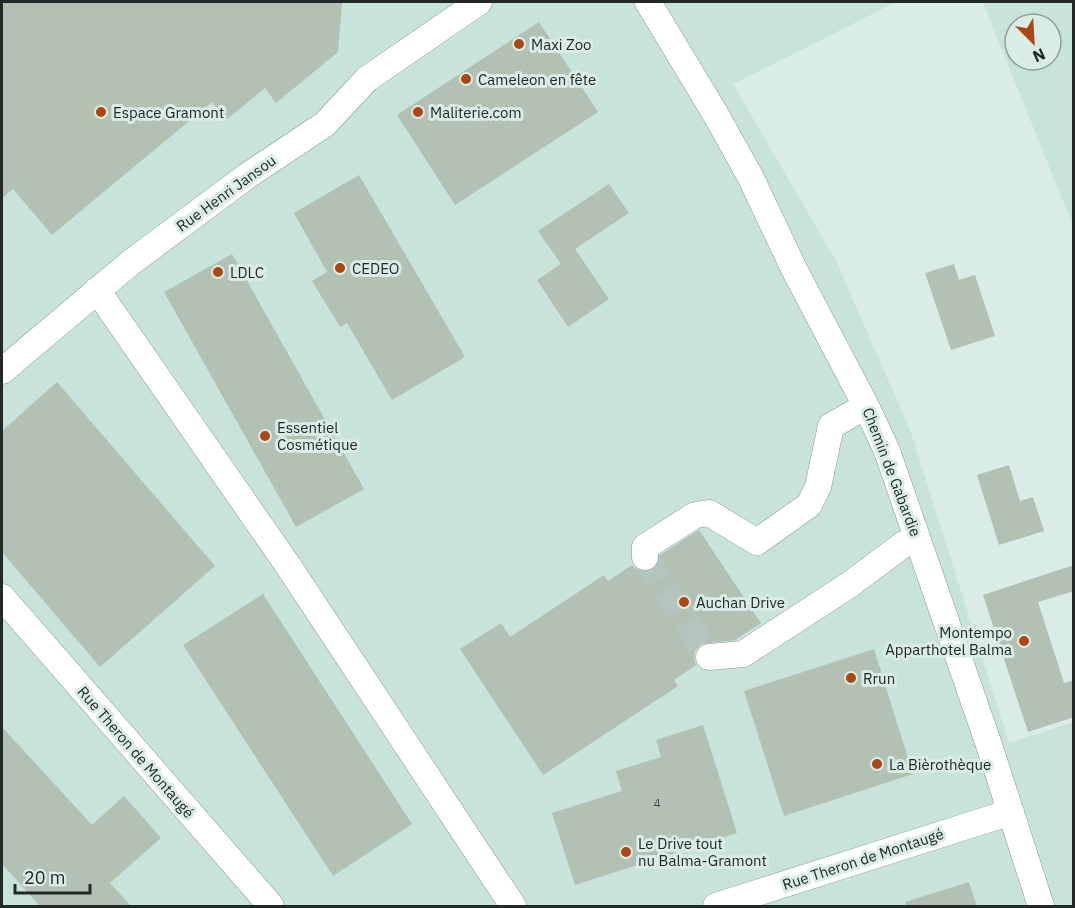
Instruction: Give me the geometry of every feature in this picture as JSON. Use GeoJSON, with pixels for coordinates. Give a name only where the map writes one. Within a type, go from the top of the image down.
{"type":"FeatureCollection","features":[{"type":"Feature","properties":{"kind":"street","name":"Rue Henri Jansou"},"geometry":{"type":"LineString","coordinates":[[453,21],[469,2]]}},
{"type":"Feature","properties":{"kind":"street","name":"Rue Henri Jansou"},"geometry":{"type":"LineString","coordinates":[[2,371],[129,264],[247,176],[325,124],[367,80],[479,2]]}},
{"type":"Feature","properties":{"kind":"street","name":"Chemin de Gabardie"},"geometry":{"type":"LineString","coordinates":[[648,2],[751,178],[794,270],[866,406],[887,451],[1041,906]]}},
{"type":"Feature","properties":{"kind":"street"},"geometry":{"type":"LineString","coordinates":[[98,290],[290,567],[513,906]]}},
{"type":"Feature","properties":{"kind":"street"},"geometry":{"type":"LineString","coordinates":[[645,557],[645,547],[695,515],[709,513],[757,542],[809,505],[818,487],[831,426],[866,406]]}},
{"type":"Feature","properties":{"kind":"street"},"geometry":{"type":"LineString","coordinates":[[709,657],[743,654],[849,585],[904,544],[918,540]]}},
{"type":"Feature","properties":{"kind":"street","name":"Rue Theron de Montaugé"},"geometry":{"type":"LineString","coordinates":[[2,597],[271,906]]}},
{"type":"Feature","properties":{"kind":"street","name":"Rue Theron de Montaugé"},"geometry":{"type":"LineString","coordinates":[[716,906],[1011,812]]}},
{"type":"Feature","properties":{"kind":"shaded area"},"geometry":{"type":"Polygon","coordinates":[[[2,2],[896,2],[733,84],[836,261],[910,430],[1009,743],[1073,722],[1073,906],[2,906],[2,2]]]}},
{"type":"Feature","properties":{"kind":"shaded area"},"geometry":{"type":"Polygon","coordinates":[[[984,2],[1073,2],[1073,225],[1011,72],[1063,72],[1063,12],[1003,12],[1003,52],[984,2]]]}},
{"type":"Feature","properties":{"kind":"building","name":"Espace Gramont"},"geometry":{"type":"Polygon","coordinates":[[[2,2],[342,2],[338,52],[276,103],[265,88],[226,120],[212,102],[52,235],[13,189],[2,198],[2,2]]]}},
{"type":"Feature","properties":{"kind":"building"},"geometry":{"type":"Polygon","coordinates":[[[539,22],[598,112],[455,205],[397,115],[539,22]]]}},
{"type":"Feature","properties":{"kind":"building"},"geometry":{"type":"Polygon","coordinates":[[[359,175],[465,357],[392,400],[347,323],[340,327],[312,281],[327,272],[294,213],[359,175]]]}},
{"type":"Feature","properties":{"kind":"building"},"geometry":{"type":"Polygon","coordinates":[[[609,184],[629,213],[575,249],[609,299],[568,327],[537,280],[561,264],[538,231],[609,184]]]}},
{"type":"Feature","properties":{"kind":"building"},"geometry":{"type":"Polygon","coordinates":[[[232,254],[364,489],[296,527],[164,292],[232,254]]]}},
{"type":"Feature","properties":{"kind":"building"},"geometry":{"type":"Polygon","coordinates":[[[954,264],[959,280],[975,275],[995,336],[951,350],[925,273],[954,264]]]}},
{"type":"Feature","properties":{"kind":"building"},"geometry":{"type":"Polygon","coordinates":[[[57,382],[215,566],[100,667],[2,552],[2,431],[57,382]]]}},
{"type":"Feature","properties":{"kind":"building"},"geometry":{"type":"Polygon","coordinates":[[[1009,465],[1020,501],[1033,497],[1044,531],[999,545],[977,475],[1009,465]]]}},
{"type":"Feature","properties":{"kind":"building"},"geometry":{"type":"Polygon","coordinates":[[[699,530],[761,623],[735,640],[701,644],[695,651],[696,665],[674,680],[678,686],[543,775],[460,649],[501,623],[510,637],[604,575],[608,581],[632,565],[644,572],[652,570],[658,564],[660,555],[699,530]]]}},
{"type":"Feature","properties":{"kind":"building","name":"Montempo Apparthotel Balma"},"geometry":{"type":"Polygon","coordinates":[[[1074,565],[1074,591],[1038,602],[1064,683],[1074,680],[1074,717],[1028,732],[983,595],[1074,565]]]}},
{"type":"Feature","properties":{"kind":"building"},"geometry":{"type":"Polygon","coordinates":[[[263,594],[412,824],[333,876],[183,645],[263,594]]]}},
{"type":"Feature","properties":{"kind":"building"},"geometry":{"type":"Polygon","coordinates":[[[874,649],[913,774],[784,816],[744,691],[874,649]]]}},
{"type":"Feature","properties":{"kind":"building"},"geometry":{"type":"Polygon","coordinates":[[[703,725],[737,833],[575,885],[552,813],[622,791],[616,771],[661,757],[656,740],[703,725]]]}},
{"type":"Feature","properties":{"kind":"building"},"geometry":{"type":"Polygon","coordinates":[[[2,727],[92,825],[124,796],[161,838],[110,883],[131,906],[40,906],[2,864],[2,727]]]}},
{"type":"Feature","properties":{"kind":"building"},"geometry":{"type":"Polygon","coordinates":[[[969,882],[977,906],[906,906],[905,902],[969,882]]]}},
{"type":"Feature","properties":{"kind":"tunnel"},"geometry":{"type":"LineString","coordinates":[[645,557],[709,657]]}},
{"type":"Feature","properties":{"kind":"place","name":"Maxi Zoo"},"geometry":{"type":"Point","coordinates":[519,44]}},
{"type":"Feature","properties":{"kind":"place","name":"Cameleon en fête"},"geometry":{"type":"Point","coordinates":[466,79]}},
{"type":"Feature","properties":{"kind":"place","name":"Espace Gramont"},"geometry":{"type":"Point","coordinates":[101,112]}},
{"type":"Feature","properties":{"kind":"place","name":"Maliterie.com"},"geometry":{"type":"Point","coordinates":[418,112]}},
{"type":"Feature","properties":{"kind":"place","name":"CEDEO"},"geometry":{"type":"Point","coordinates":[340,268]}},
{"type":"Feature","properties":{"kind":"place","name":"LDLC"},"geometry":{"type":"Point","coordinates":[218,272]}},
{"type":"Feature","properties":{"kind":"place","name":"Essentiel Cosmétique"},"geometry":{"type":"Point","coordinates":[265,436]}},
{"type":"Feature","properties":{"kind":"place","name":"Auchan Drive"},"geometry":{"type":"Point","coordinates":[684,602]}},
{"type":"Feature","properties":{"kind":"place","name":"Montempo Apparthotel Balma"},"geometry":{"type":"Point","coordinates":[1024,641]}},
{"type":"Feature","properties":{"kind":"place","name":"Rrun"},"geometry":{"type":"Point","coordinates":[851,678]}},
{"type":"Feature","properties":{"kind":"place","name":"La Bièrothèque"},"geometry":{"type":"Point","coordinates":[877,764]}},
{"type":"Feature","properties":{"kind":"place","name":"Le Drive tout nu Balma-Gramont"},"geometry":{"type":"Point","coordinates":[626,852]}}]}
